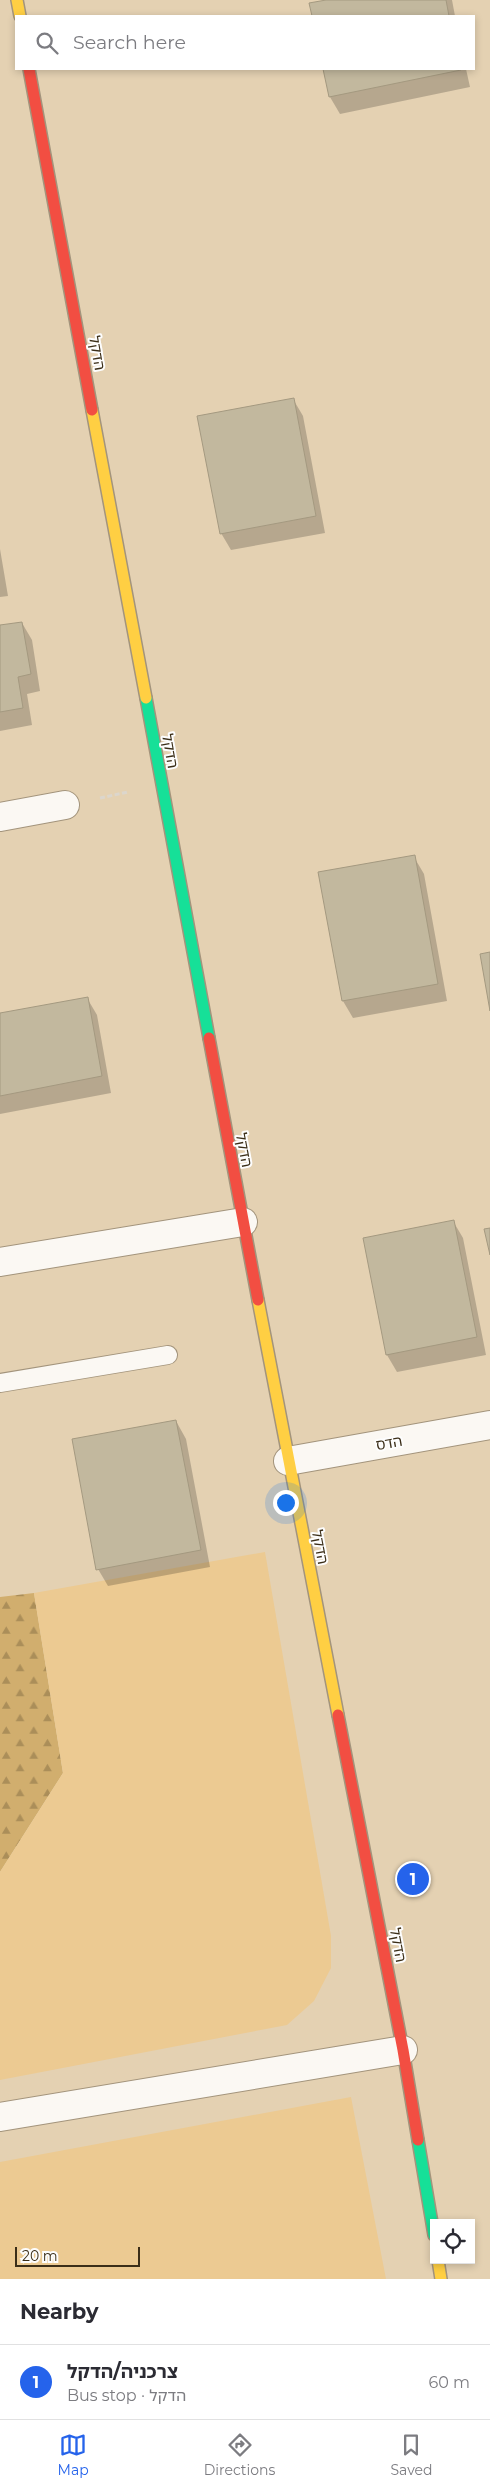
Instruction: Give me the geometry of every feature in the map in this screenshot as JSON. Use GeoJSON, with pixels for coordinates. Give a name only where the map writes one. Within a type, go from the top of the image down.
{"type":"FeatureCollection","features":[{"type":"Feature","properties":{"kind":"street"},"geometry":{"type":"LineString","coordinates":[[17,0],[20,15]]}},
{"type":"Feature","properties":{"kind":"street","name":"הדקל"},"geometry":{"type":"LineString","coordinates":[[29,70],[288,1461],[403,2050],[431,2219]]}},
{"type":"Feature","properties":{"kind":"street"},"geometry":{"type":"LineString","coordinates":[[0,817],[65,804]]}},
{"type":"Feature","properties":{"kind":"street"},"geometry":{"type":"LineString","coordinates":[[0,1262],[243,1222]]}},
{"type":"Feature","properties":{"kind":"street","name":"הדס"},"geometry":{"type":"LineString","coordinates":[[288,1461],[490,1425]]}},
{"type":"Feature","properties":{"kind":"street"},"geometry":{"type":"LineString","coordinates":[[0,2118],[403,2050]]}},
{"type":"Feature","properties":{"kind":"street"},"geometry":{"type":"LineString","coordinates":[[439,2264],[441,2279]]}},
{"type":"Feature","properties":{"kind":"lane"},"geometry":{"type":"LineString","coordinates":[[0,1383],[168,1356]]}},
{"type":"Feature","properties":{"kind":"path"},"geometry":{"type":"LineString","coordinates":[[65,804],[161,786]]}},
{"type":"Feature","properties":{"kind":"green space"},"geometry":{"type":"Polygon","coordinates":[[[34,1593],[63,1773],[0,1872],[0,1597],[34,1593]]]}},
{"type":"Feature","properties":{"kind":"shaded area"},"geometry":{"type":"Polygon","coordinates":[[[265,1552],[331,1936],[331,1968],[314,2001],[287,2025],[0,2080],[0,1872],[63,1773],[34,1593],[265,1552]]]}},
{"type":"Feature","properties":{"kind":"shaded area"},"geometry":{"type":"Polygon","coordinates":[[[351,2097],[386,2279],[0,2279],[0,2162],[351,2097]]]}},
{"type":"Feature","properties":{"kind":"building"},"geometry":{"type":"Polygon","coordinates":[[[326,0],[446,0],[449,15],[312,15],[309,3],[326,0]]]}},
{"type":"Feature","properties":{"kind":"building"},"geometry":{"type":"Polygon","coordinates":[[[323,70],[461,70],[329,97],[323,70]]]}},
{"type":"Feature","properties":{"kind":"building"},"geometry":{"type":"Polygon","coordinates":[[[294,398],[316,516],[220,534],[197,416],[294,398]]]}},
{"type":"Feature","properties":{"kind":"building"},"geometry":{"type":"Polygon","coordinates":[[[22,622],[31,674],[18,677],[23,708],[0,712],[0,625],[22,622]]]}},
{"type":"Feature","properties":{"kind":"building"},"geometry":{"type":"Polygon","coordinates":[[[415,855],[438,984],[342,1001],[318,872],[415,855]]]}},
{"type":"Feature","properties":{"kind":"building"},"geometry":{"type":"Polygon","coordinates":[[[490,952],[490,1011],[480,954],[490,952]]]}},
{"type":"Feature","properties":{"kind":"building"},"geometry":{"type":"Polygon","coordinates":[[[88,997],[102,1076],[0,1096],[0,1013],[88,997]]]}},
{"type":"Feature","properties":{"kind":"building"},"geometry":{"type":"Polygon","coordinates":[[[454,1220],[477,1337],[386,1355],[363,1238],[454,1220]]]}},
{"type":"Feature","properties":{"kind":"building"},"geometry":{"type":"Polygon","coordinates":[[[490,1228],[490,1255],[484,1229],[490,1228]]]}},
{"type":"Feature","properties":{"kind":"building"},"geometry":{"type":"Polygon","coordinates":[[[176,1420],[201,1550],[96,1570],[72,1439],[176,1420]]]}},
{"type":"Feature","properties":{"kind":"traffic: fast"},"geometry":{"type":"LineString","coordinates":[[146,698],[209,1038]]}},
{"type":"Feature","properties":{"kind":"traffic: fast"},"geometry":{"type":"LineString","coordinates":[[418,2140],[431,2219]]}},
{"type":"Feature","properties":{"kind":"traffic: slow"},"geometry":{"type":"LineString","coordinates":[[17,0],[20,15]]}},
{"type":"Feature","properties":{"kind":"traffic: slow"},"geometry":{"type":"LineString","coordinates":[[92,410],[146,698]]}},
{"type":"Feature","properties":{"kind":"traffic: slow"},"geometry":{"type":"LineString","coordinates":[[258,1300],[338,1715]]}},
{"type":"Feature","properties":{"kind":"traffic: slow"},"geometry":{"type":"LineString","coordinates":[[439,2264],[441,2279]]}},
{"type":"Feature","properties":{"kind":"traffic: jam"},"geometry":{"type":"LineString","coordinates":[[29,70],[92,410]]}},
{"type":"Feature","properties":{"kind":"traffic: jam"},"geometry":{"type":"LineString","coordinates":[[209,1038],[258,1300]]}},
{"type":"Feature","properties":{"kind":"traffic: jam"},"geometry":{"type":"LineString","coordinates":[[338,1715],[403,2050],[418,2140]]}},
{"type":"Feature","properties":{"kind":"place","name":"צרכניה/הדקל"},"geometry":{"type":"Point","coordinates":[413,1879]}}]}
